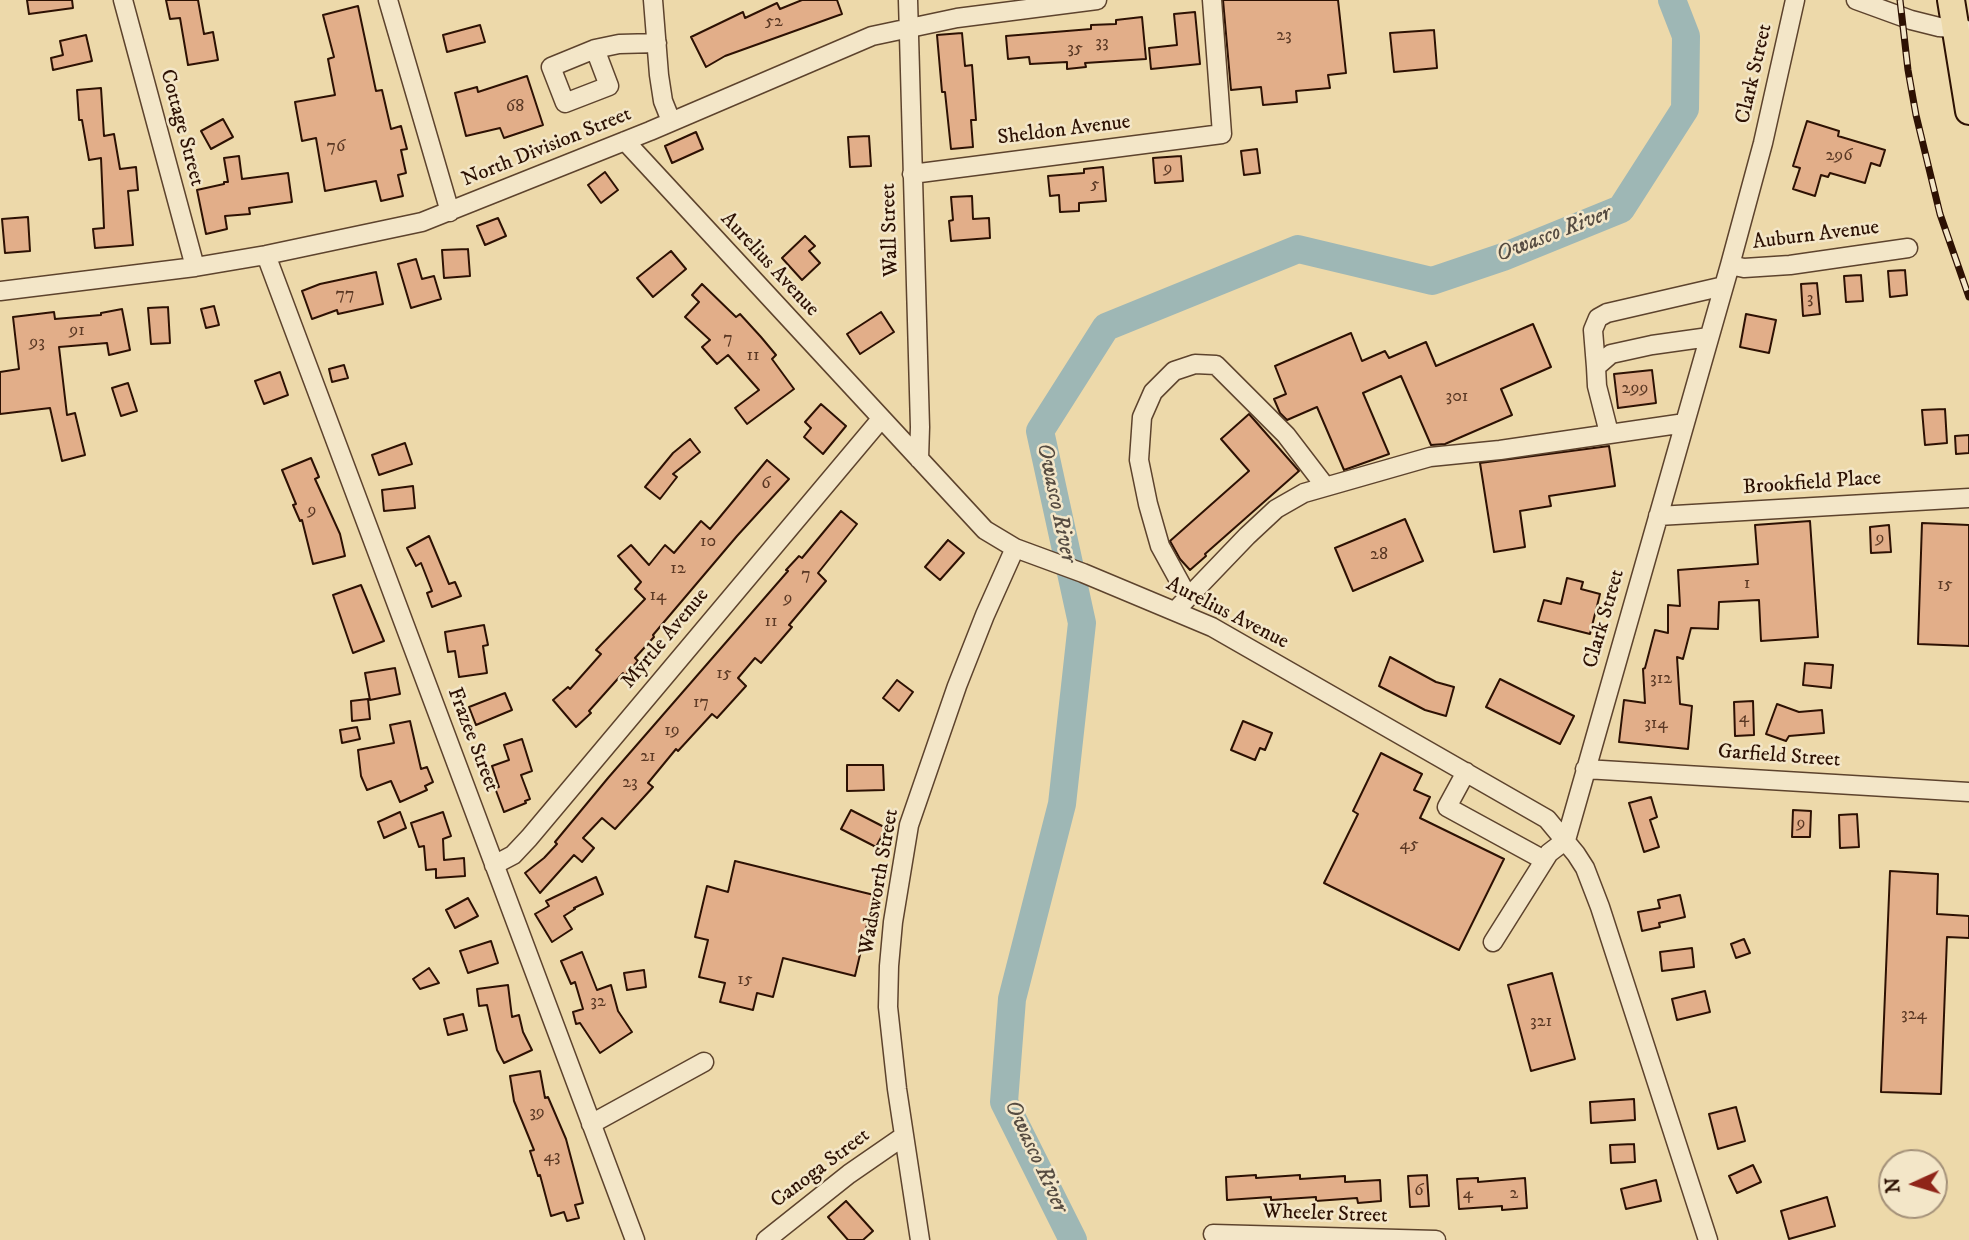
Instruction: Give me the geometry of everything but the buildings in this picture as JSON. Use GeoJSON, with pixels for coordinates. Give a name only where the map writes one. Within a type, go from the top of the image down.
{"type":"FeatureCollection","features":[{"type":"Feature","properties":{"kind":"highway"},"geometry":{"type":"LineString","coordinates":[[1951,0],[1962,29],[1969,111]]}},
{"type":"Feature","properties":{"kind":"street","name":"Cottage Street"},"geometry":{"type":"LineString","coordinates":[[123,0],[195,267]]}},
{"type":"Feature","properties":{"kind":"street"},"geometry":{"type":"LineString","coordinates":[[388,0],[450,212]]}},
{"type":"Feature","properties":{"kind":"street"},"geometry":{"type":"LineString","coordinates":[[653,0],[663,101],[671,121]]}},
{"type":"Feature","properties":{"kind":"street","name":"Wall Street"},"geometry":{"type":"LineString","coordinates":[[908,0],[919,459]]}},
{"type":"Feature","properties":{"kind":"street","name":"North Division Street"},"geometry":{"type":"LineString","coordinates":[[0,291],[195,267],[391,230],[450,212],[872,36],[957,18],[1097,0]]}},
{"type":"Feature","properties":{"kind":"street","name":"Sheldon Avenue"},"geometry":{"type":"LineString","coordinates":[[912,174],[1222,134],[1212,0]]}},
{"type":"Feature","properties":{"kind":"street","name":"Clark Street"},"geometry":{"type":"LineString","coordinates":[[1566,839],[1730,265],[1763,143],[1795,0]]}},
{"type":"Feature","properties":{"kind":"street"},"geometry":{"type":"LineString","coordinates":[[1856,0],[1911,20],[1962,29]]}},
{"type":"Feature","properties":{"kind":"street"},"geometry":{"type":"LineString","coordinates":[[595,49],[619,44],[657,43]]}},
{"type":"Feature","properties":{"kind":"street","name":"Aurelius Avenue"},"geometry":{"type":"LineString","coordinates":[[625,141],[985,530],[1022,551],[1083,573],[1212,627],[1532,810],[1546,819],[1566,839]]}},
{"type":"Feature","properties":{"kind":"street","name":"Auburn Avenue"},"geometry":{"type":"LineString","coordinates":[[1730,265],[1744,268],[1790,265],[1908,248]]}},
{"type":"Feature","properties":{"kind":"street","name":"Frazee Street"},"geometry":{"type":"LineString","coordinates":[[266,255],[635,1240]]}},
{"type":"Feature","properties":{"kind":"street"},"geometry":{"type":"LineString","coordinates":[[1609,433],[1597,386],[1593,330],[1598,318],[1607,313],[1724,286]]}},
{"type":"Feature","properties":{"kind":"street"},"geometry":{"type":"LineString","coordinates":[[1596,367],[1611,354],[1709,337]]}},
{"type":"Feature","properties":{"kind":"street"},"geometry":{"type":"LineString","coordinates":[[1188,597],[1160,546],[1139,460],[1142,417],[1153,392],[1174,371],[1204,363],[1216,365],[1286,435],[1325,486]]}},
{"type":"Feature","properties":{"kind":"street","name":"Myrtle Avenue"},"geometry":{"type":"LineString","coordinates":[[494,865],[513,855],[529,838],[881,419]]}},
{"type":"Feature","properties":{"kind":"street"},"geometry":{"type":"LineString","coordinates":[[1175,611],[1276,509],[1304,492],[1430,457],[1500,450],[1685,423]]}},
{"type":"Feature","properties":{"kind":"street","name":"Brookfield Place"},"geometry":{"type":"LineString","coordinates":[[1658,516],[1969,498]]}},
{"type":"Feature","properties":{"kind":"street","name":"Wadsworth Street"},"geometry":{"type":"LineString","coordinates":[[920,1240],[888,1007],[893,922],[907,837],[957,686],[985,615],[1022,551]]}},
{"type":"Feature","properties":{"kind":"street","name":"Garfield Street"},"geometry":{"type":"LineString","coordinates":[[1586,769],[1969,792]]}},
{"type":"Feature","properties":{"kind":"street"},"geometry":{"type":"LineString","coordinates":[[1466,772],[1447,807],[1544,860]]}},
{"type":"Feature","properties":{"kind":"street"},"geometry":{"type":"LineString","coordinates":[[1493,942],[1544,860],[1566,839],[1585,868],[1600,907],[1708,1240]]}},
{"type":"Feature","properties":{"kind":"street"},"geometry":{"type":"LineString","coordinates":[[591,1124],[704,1062]]}},
{"type":"Feature","properties":{"kind":"street","name":"Canoga Street"},"geometry":{"type":"LineString","coordinates":[[766,1240],[849,1174],[904,1136]]}},
{"type":"Feature","properties":{"kind":"street","name":"Wheeler Street"},"geometry":{"type":"LineString","coordinates":[[1213,1234],[1436,1240]]}},
{"type":"Feature","properties":{"kind":"waterway","name":"Owasco River"},"geometry":{"type":"LineString","coordinates":[[1073,1240],[1004,1102],[1012,999],[1062,804],[1082,623],[1040,431],[1106,327],[1298,249],[1432,281],[1503,257],[1621,209],[1685,109],[1686,36],[1672,0]]}},
{"type":"Feature","properties":{"kind":"railway"},"geometry":{"type":"LineString","coordinates":[[1900,0],[1916,115],[1940,214],[1969,297]]}}]}
